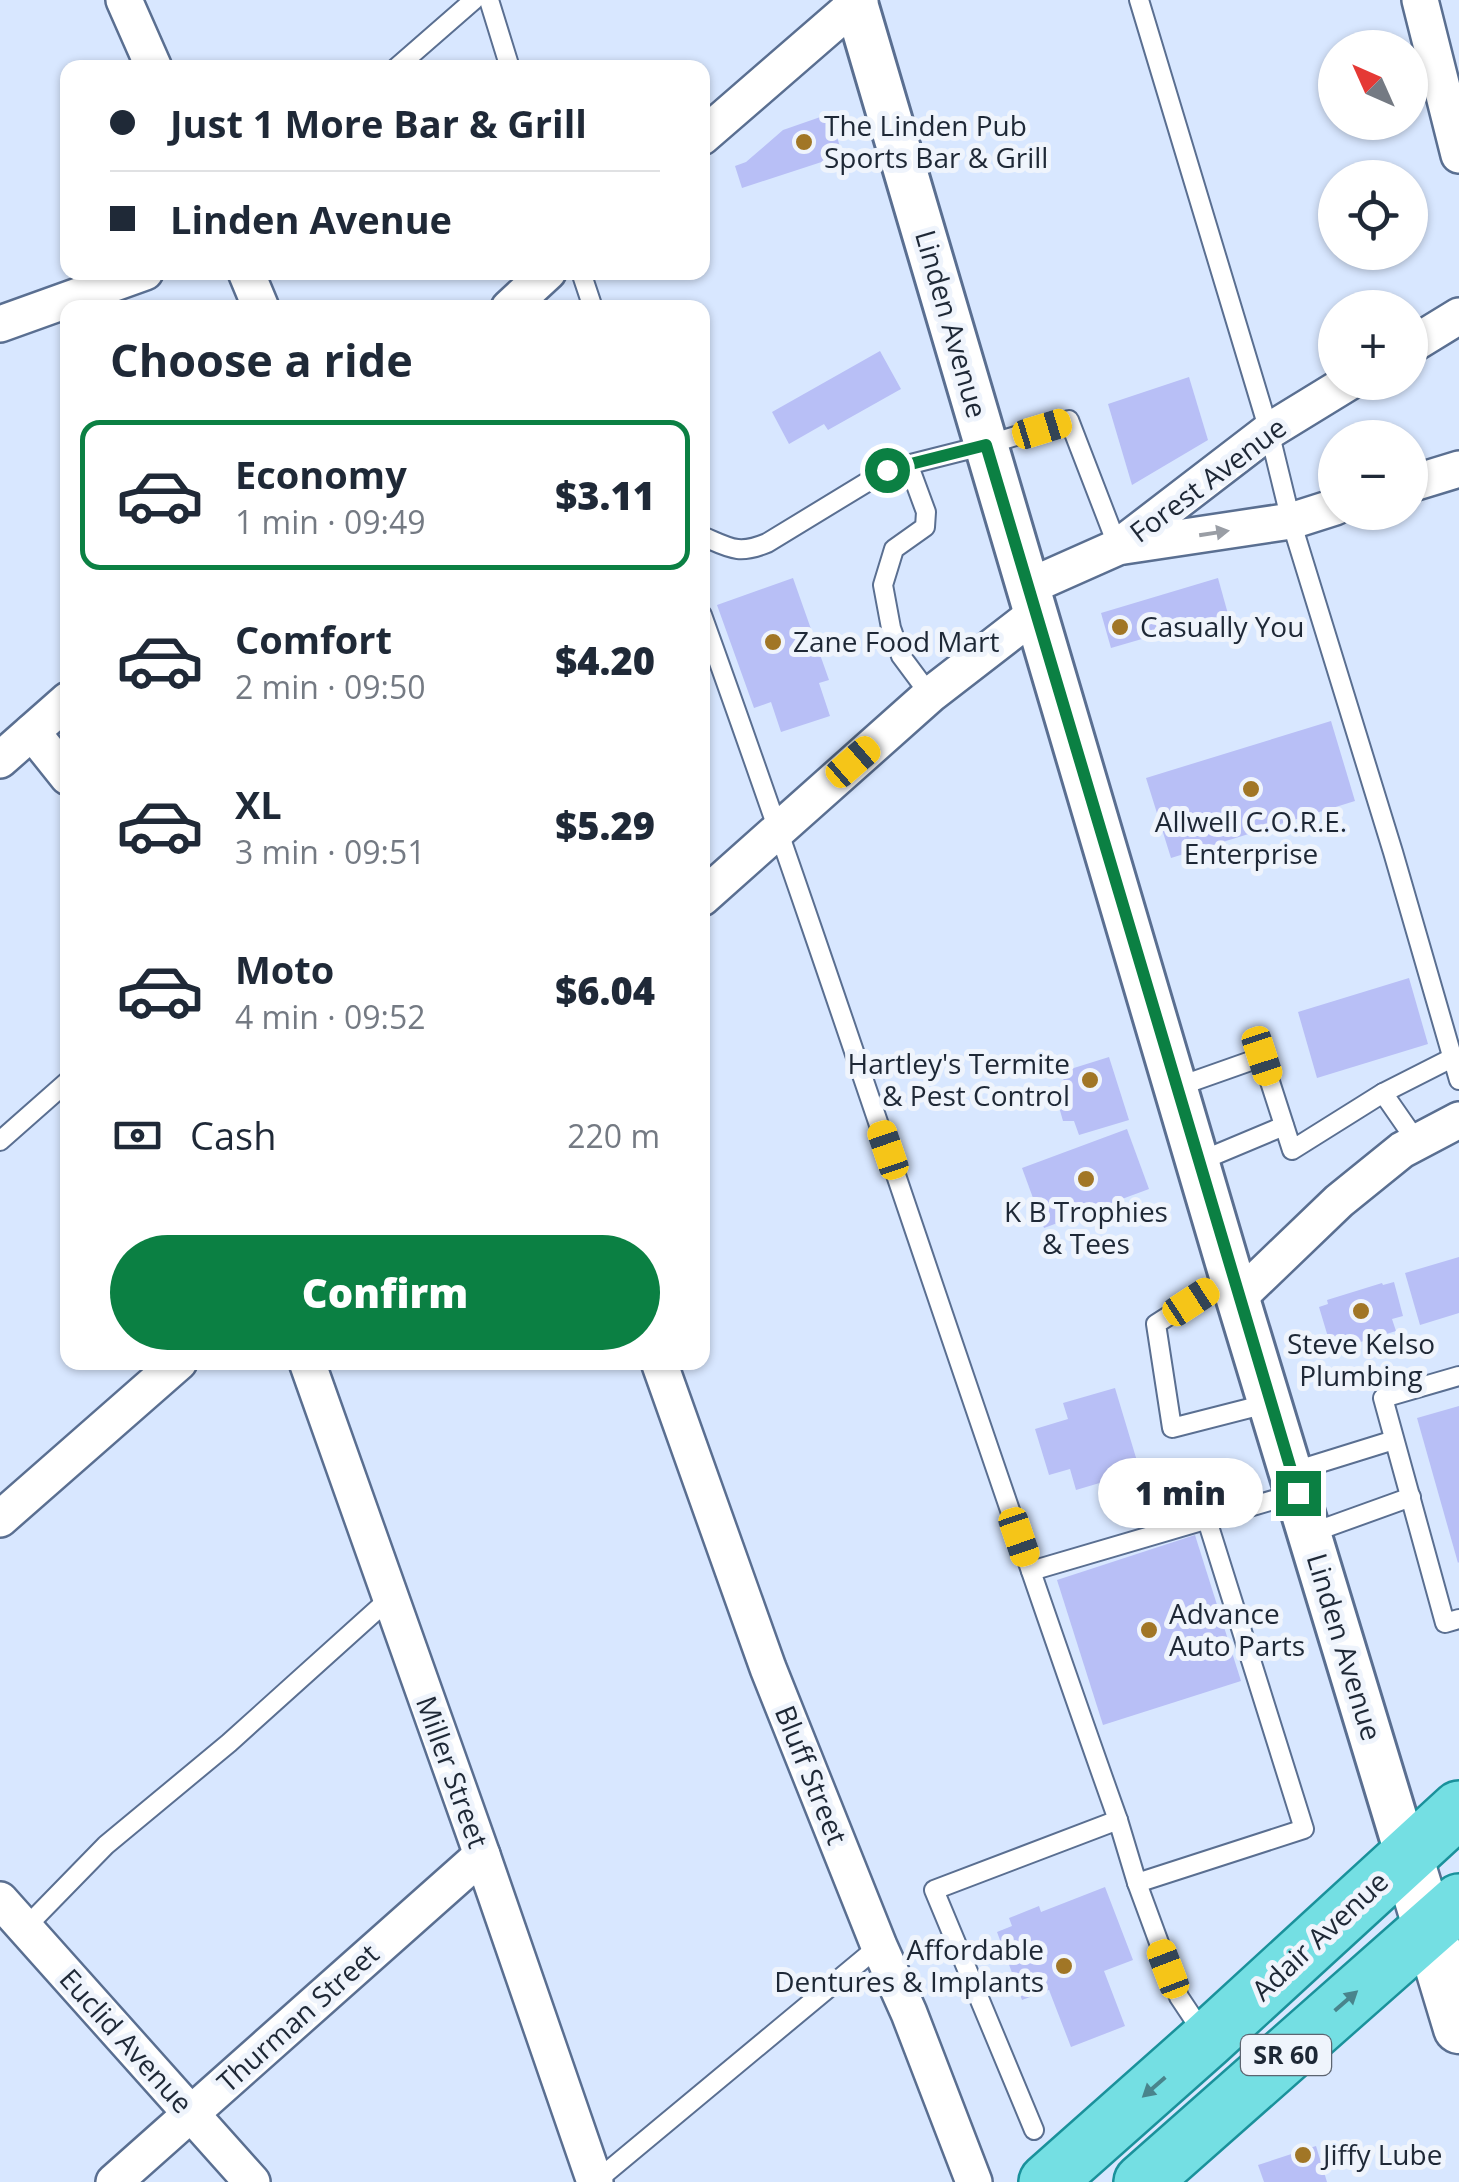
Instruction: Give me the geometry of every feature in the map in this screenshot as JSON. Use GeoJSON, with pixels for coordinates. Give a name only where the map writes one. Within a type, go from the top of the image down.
{"type":"FeatureCollection","features":[{"type":"Feature","properties":{"kind":"main road","name":"Adair Avenue"},"geometry":{"type":"LineString","coordinates":[[1046,2182],[1208,2040],[1459,1809]]}},
{"type":"Feature","properties":{"kind":"main road","name":"Linden Avenue"},"geometry":{"type":"LineString","coordinates":[[1407,1856],[1444,1915],[1459,2028]]}},
{"type":"Feature","properties":{"kind":"main road","name":"SR 60"},"geometry":{"type":"LineString","coordinates":[[1142,2182],[1444,1915]]}},
{"type":"Feature","properties":{"kind":"street"},"geometry":{"type":"LineString","coordinates":[[124,0],[150,60]]}},
{"type":"Feature","properties":{"kind":"street"},"geometry":{"type":"LineString","coordinates":[[1420,0],[1459,155]]}},
{"type":"Feature","properties":{"kind":"street"},"geometry":{"type":"LineString","coordinates":[[710,130],[857,1]]}},
{"type":"Feature","properties":{"kind":"street","name":"Linden Avenue"},"geometry":{"type":"LineString","coordinates":[[857,1],[1235,1287],[1407,1856]]}},
{"type":"Feature","properties":{"kind":"street"},"geometry":{"type":"LineString","coordinates":[[67,300],[123,280]]}},
{"type":"Feature","properties":{"kind":"street"},"geometry":{"type":"LineString","coordinates":[[518,300],[539,280]]}},
{"type":"Feature","properties":{"kind":"street"},"geometry":{"type":"LineString","coordinates":[[0,324],[60,302]]}},
{"type":"Feature","properties":{"kind":"street"},"geometry":{"type":"LineString","coordinates":[[1428,335],[1459,316]]}},
{"type":"Feature","properties":{"kind":"street","name":"Forest Avenue"},"geometry":{"type":"LineString","coordinates":[[710,891],[1032,600],[1118,547],[1269,432],[1320,400]]}},
{"type":"Feature","properties":{"kind":"street"},"geometry":{"type":"LineString","coordinates":[[1428,478],[1459,469]]}},
{"type":"Feature","properties":{"kind":"street","name":"Forest Avenue"},"geometry":{"type":"LineString","coordinates":[[1118,547],[1291,521],[1318,513]]}},
{"type":"Feature","properties":{"kind":"street"},"geometry":{"type":"LineString","coordinates":[[0,760],[60,707]]}},
{"type":"Feature","properties":{"kind":"street"},"geometry":{"type":"LineString","coordinates":[[32,732],[60,768]]}},
{"type":"Feature","properties":{"kind":"street"},"geometry":{"type":"LineString","coordinates":[[1235,1287],[1402,1150],[1459,1120]]}},
{"type":"Feature","properties":{"kind":"street"},"geometry":{"type":"LineString","coordinates":[[0,1519],[171,1370]]}},
{"type":"Feature","properties":{"kind":"street","name":"Miller Street"},"geometry":{"type":"LineString","coordinates":[[310,1370],[595,2182]]}},
{"type":"Feature","properties":{"kind":"street","name":"Bluff Street"},"geometry":{"type":"LineString","coordinates":[[662,1370],[768,1668],[974,2182]]}},
{"type":"Feature","properties":{"kind":"street","name":"Thurman Street"},"geometry":{"type":"LineString","coordinates":[[114,2182],[482,1854]]}},
{"type":"Feature","properties":{"kind":"street","name":"Euclid Avenue"},"geometry":{"type":"LineString","coordinates":[[7,1910],[252,2182]]}},
{"type":"Feature","properties":{"kind":"lane"},"geometry":{"type":"LineString","coordinates":[[405,60],[474,0]]}},
{"type":"Feature","properties":{"kind":"lane"},"geometry":{"type":"LineString","coordinates":[[489,0],[508,60]]}},
{"type":"Feature","properties":{"kind":"lane"},"geometry":{"type":"LineString","coordinates":[[1139,0],[1459,1080]]}},
{"type":"Feature","properties":{"kind":"lane"},"geometry":{"type":"LineString","coordinates":[[710,539],[737,551],[750,550],[887,470],[1069,420],[1118,547]]}},
{"type":"Feature","properties":{"kind":"lane"},"geometry":{"type":"LineString","coordinates":[[908,466],[926,512],[925,527],[894,550],[883,585],[890,628],[900,656],[930,696]]}},
{"type":"Feature","properties":{"kind":"lane"},"geometry":{"type":"LineString","coordinates":[[710,637],[779,829],[1137,1883],[1179,1997],[1208,2040]]}},
{"type":"Feature","properties":{"kind":"lane"},"geometry":{"type":"LineString","coordinates":[[1177,1087],[1262,1056],[1292,1150],[1383,1093],[1452,1058]]}},
{"type":"Feature","properties":{"kind":"lane"},"geometry":{"type":"LineString","coordinates":[[0,1141],[60,1088]]}},
{"type":"Feature","properties":{"kind":"lane"},"geometry":{"type":"LineString","coordinates":[[1383,1093],[1418,1142]]}},
{"type":"Feature","properties":{"kind":"lane"},"geometry":{"type":"LineString","coordinates":[[1198,1162],[1284,1126]]}},
{"type":"Feature","properties":{"kind":"lane"},"geometry":{"type":"LineString","coordinates":[[1235,1287],[1156,1324],[1172,1428],[1270,1403]]}},
{"type":"Feature","properties":{"kind":"lane"},"geometry":{"type":"LineString","coordinates":[[1459,1376],[1383,1398],[1445,1623],[1459,1619]]}},
{"type":"Feature","properties":{"kind":"lane"},"geometry":{"type":"LineString","coordinates":[[1300,1500],[1394,1440]]}},
{"type":"Feature","properties":{"kind":"lane"},"geometry":{"type":"LineString","coordinates":[[1031,1571],[1207,1520],[1300,1500],[1411,1497]]}},
{"type":"Feature","properties":{"kind":"lane"},"geometry":{"type":"LineString","coordinates":[[1137,1883],[1304,1829],[1207,1520]]}},
{"type":"Feature","properties":{"kind":"lane"},"geometry":{"type":"LineString","coordinates":[[7,1910],[106,1846],[229,1744],[390,1598]]}},
{"type":"Feature","properties":{"kind":"lane"},"geometry":{"type":"LineString","coordinates":[[1034,2130],[934,1890],[1118,1820]]}},
{"type":"Feature","properties":{"kind":"lane"},"geometry":{"type":"LineString","coordinates":[[595,2182],[879,1946]]}},
{"type":"Feature","properties":{"kind":"building","name":"The Linden Pub Sports Bar & Grill"},"geometry":{"type":"Polygon","coordinates":[[[829,114],[843,155],[742,188],[735,166],[746,162],[783,130],[829,114]]]}},
{"type":"Feature","properties":{"kind":"building"},"geometry":{"type":"Polygon","coordinates":[[[880,351],[901,389],[828,430],[824,424],[789,444],[772,412],[880,351]]]}},
{"type":"Feature","properties":{"kind":"building"},"geometry":{"type":"Polygon","coordinates":[[[1189,377],[1208,440],[1132,485],[1108,404],[1189,377]]]}},
{"type":"Feature","properties":{"kind":"building","name":"Zane Food Mart"},"geometry":{"type":"Polygon","coordinates":[[[793,578],[829,680],[819,683],[830,716],[781,732],[771,702],[754,708],[717,605],[793,578]]]}},
{"type":"Feature","properties":{"kind":"building"},"geometry":{"type":"Polygon","coordinates":[[[1218,578],[1228,614],[1111,648],[1101,613],[1218,578]]]}},
{"type":"Feature","properties":{"kind":"building","name":"Allwell C.O.R.E. Enterprise"},"geometry":{"type":"Polygon","coordinates":[[[1331,721],[1355,801],[1171,858],[1146,778],[1331,721]]]}},
{"type":"Feature","properties":{"kind":"building"},"geometry":{"type":"Polygon","coordinates":[[[1409,978],[1428,1044],[1317,1078],[1298,1012],[1409,978]]]}},
{"type":"Feature","properties":{"kind":"building"},"geometry":{"type":"Polygon","coordinates":[[[1109,1057],[1129,1120],[1079,1135],[1074,1121],[1063,1121],[1059,1107],[1071,1103],[1061,1072],[1109,1057]]]}},
{"type":"Feature","properties":{"kind":"building","name":"K B Trophies & Tees"},"geometry":{"type":"Polygon","coordinates":[[[1127,1129],[1149,1189],[1044,1228],[1022,1168],[1127,1129]]]}},
{"type":"Feature","properties":{"kind":"building"},"geometry":{"type":"Polygon","coordinates":[[[1459,1257],[1459,1313],[1420,1325],[1405,1273],[1459,1257]]]}},
{"type":"Feature","properties":{"kind":"building","name":"Steve Kelso Plumbing"},"geometry":{"type":"Polygon","coordinates":[[[1394,1282],[1403,1316],[1392,1319],[1396,1331],[1341,1348],[1340,1344],[1331,1347],[1319,1307],[1328,1304],[1327,1300],[1394,1282]]]}},
{"type":"Feature","properties":{"kind":"building"},"geometry":{"type":"Polygon","coordinates":[[[1115,1388],[1140,1471],[1076,1490],[1070,1469],[1049,1475],[1035,1429],[1068,1419],[1063,1403],[1115,1388]]]}},
{"type":"Feature","properties":{"kind":"building"},"geometry":{"type":"Polygon","coordinates":[[[1459,1406],[1459,1562],[1458,1563],[1417,1418],[1459,1406]]]}},
{"type":"Feature","properties":{"kind":"building","name":"Advance Auto Parts"},"geometry":{"type":"Polygon","coordinates":[[[1195,1535],[1241,1681],[1103,1725],[1057,1580],[1195,1535]]]}},
{"type":"Feature","properties":{"kind":"building","name":"Affordable Dentures & Implants"},"geometry":{"type":"Polygon","coordinates":[[[1105,1887],[1133,1960],[1104,1971],[1125,2026],[1071,2047],[1049,1990],[1022,2000],[997,1932],[1012,1926],[1009,1918],[1039,1906],[1041,1912],[1105,1887]]]}},
{"type":"Feature","properties":{"kind":"building","name":"Jiffy Lube"},"geometry":{"type":"Polygon","coordinates":[[[1316,2146],[1327,2182],[1264,2182],[1258,2165],[1316,2146]]]}},
{"type":"Feature","properties":{"kind":"place","name":"The Linden Pub Sports Bar & Grill"},"geometry":{"type":"Point","coordinates":[804,142]}},
{"type":"Feature","properties":{"kind":"place","name":"Casually You"},"geometry":{"type":"Point","coordinates":[1120,627]}},
{"type":"Feature","properties":{"kind":"place","name":"Zane Food Mart"},"geometry":{"type":"Point","coordinates":[773,642]}},
{"type":"Feature","properties":{"kind":"place","name":"Allwell C.O.R.E. Enterprise"},"geometry":{"type":"Point","coordinates":[1251,789]}},
{"type":"Feature","properties":{"kind":"place","name":"Hartley's Termite & Pest Control"},"geometry":{"type":"Point","coordinates":[1090,1080]}},
{"type":"Feature","properties":{"kind":"place","name":"K B Trophies & Tees"},"geometry":{"type":"Point","coordinates":[1086,1179]}},
{"type":"Feature","properties":{"kind":"place","name":"Steve Kelso Plumbing"},"geometry":{"type":"Point","coordinates":[1361,1311]}},
{"type":"Feature","properties":{"kind":"place","name":"Advance Auto Parts"},"geometry":{"type":"Point","coordinates":[1149,1630]}},
{"type":"Feature","properties":{"kind":"place","name":"Affordable Dentures & Implants"},"geometry":{"type":"Point","coordinates":[1064,1966]}},
{"type":"Feature","properties":{"kind":"place","name":"Jiffy Lube"},"geometry":{"type":"Point","coordinates":[1303,2155]}},
{"type":"Feature","properties":{"kind":"route"},"geometry":{"type":"LineString","coordinates":[[887,470],[986,445],[1298,1493]]}}]}
